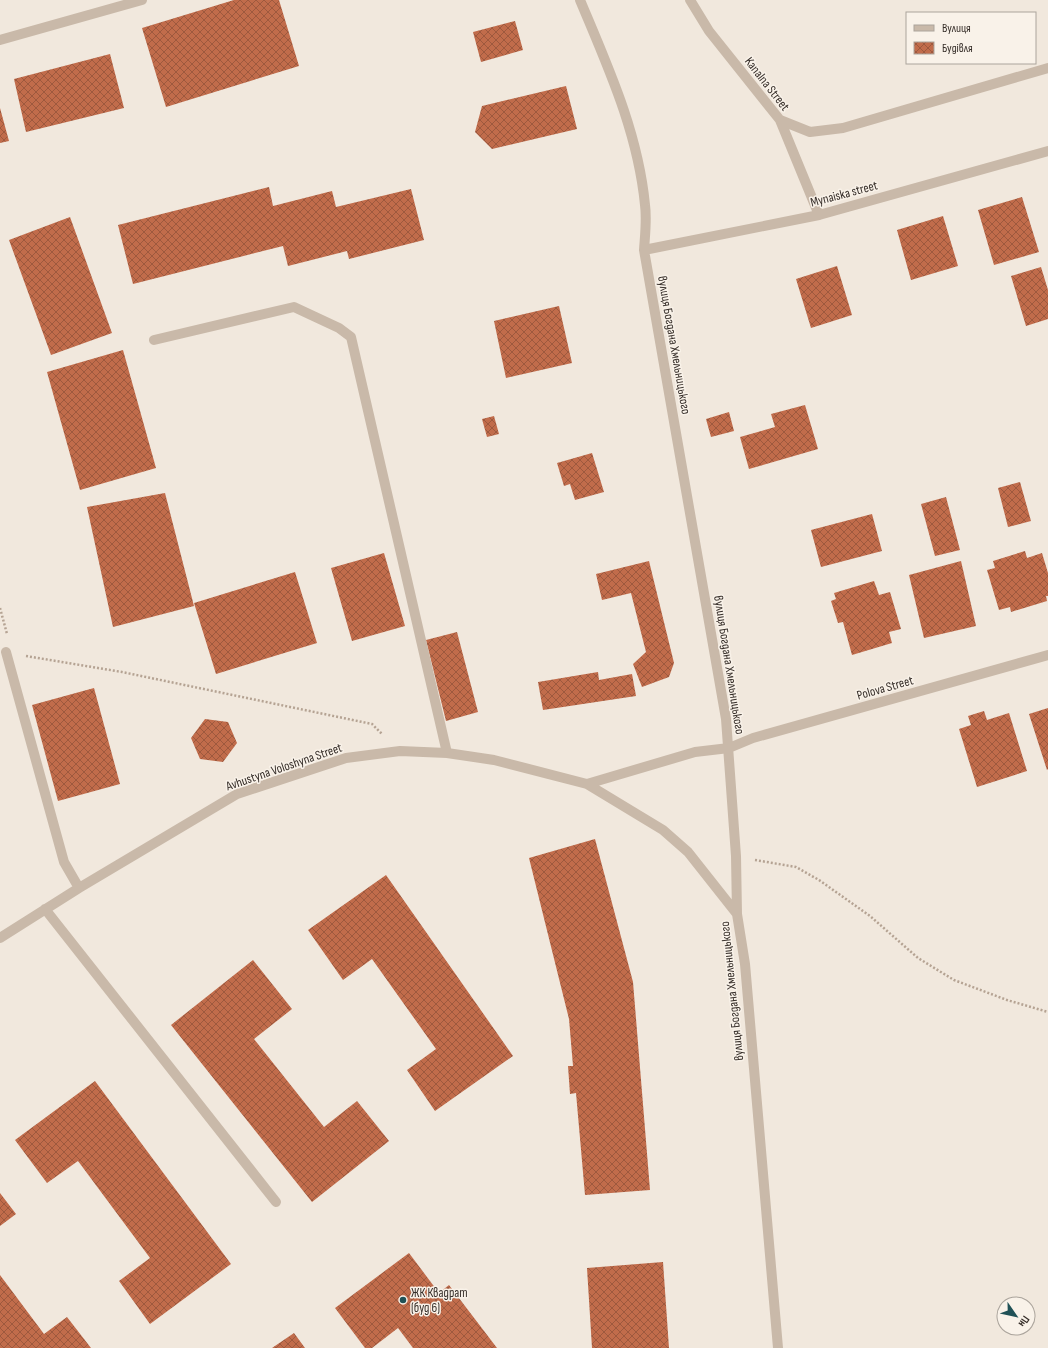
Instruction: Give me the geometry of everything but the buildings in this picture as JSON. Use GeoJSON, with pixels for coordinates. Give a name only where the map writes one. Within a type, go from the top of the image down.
{"type":"FeatureCollection","features":[{"type":"Feature","properties":{"kind":"street"},"geometry":{"type":"LineString","coordinates":[[0,40],[142,0]]}},
{"type":"Feature","properties":{"kind":"street","name":"вулиця Богдана Хмельницького"},"geometry":{"type":"LineString","coordinates":[[580,0],[615,84],[631,130],[641,173],[645,206],[644,250],[710,625],[729,748],[736,856],[737,914],[745,964],[778,1348]]}},
{"type":"Feature","properties":{"kind":"street","name":"Kanalna Street"},"geometry":{"type":"LineString","coordinates":[[690,0],[709,31],[780,120],[819,215]]}},
{"type":"Feature","properties":{"kind":"street"},"geometry":{"type":"LineString","coordinates":[[780,120],[810,132],[843,128],[1048,68]]}},
{"type":"Feature","properties":{"kind":"street","name":"Mynaiska street"},"geometry":{"type":"LineString","coordinates":[[644,250],[819,215],[1048,151]]}},
{"type":"Feature","properties":{"kind":"street"},"geometry":{"type":"LineString","coordinates":[[154,340],[294,307],[339,328],[351,338],[448,753]]}},
{"type":"Feature","properties":{"kind":"street"},"geometry":{"type":"LineString","coordinates":[[10,653],[64,862],[79,888]]}},
{"type":"Feature","properties":{"kind":"street","name":"Polova Street"},"geometry":{"type":"LineString","coordinates":[[729,748],[753,738],[1048,655]]}},
{"type":"Feature","properties":{"kind":"street"},"geometry":{"type":"LineString","coordinates":[[587,784],[695,752],[729,748]]}},
{"type":"Feature","properties":{"kind":"street","name":"Avhustyna Voloshyna Street"},"geometry":{"type":"LineString","coordinates":[[0,938],[79,888],[237,794],[346,758],[400,751],[448,753],[494,760],[587,784],[668,834],[688,852],[737,914]]}},
{"type":"Feature","properties":{"kind":"street"},"geometry":{"type":"LineString","coordinates":[[45,909],[276,1202]]}},
{"type":"Feature","properties":{"kind":"path"},"geometry":{"type":"LineString","coordinates":[[0,608],[10,653],[122,672],[372,724],[400,751]]}},
{"type":"Feature","properties":{"kind":"path"},"geometry":{"type":"LineString","coordinates":[[736,856],[796,867],[819,880],[870,916],[918,958],[954,980],[1007,1000],[1048,1012]]}},
{"type":"Feature","properties":{"kind":"place","name":"ЖК Квадрат (буд 6)"},"geometry":{"type":"Point","coordinates":[403,1300]}}]}
